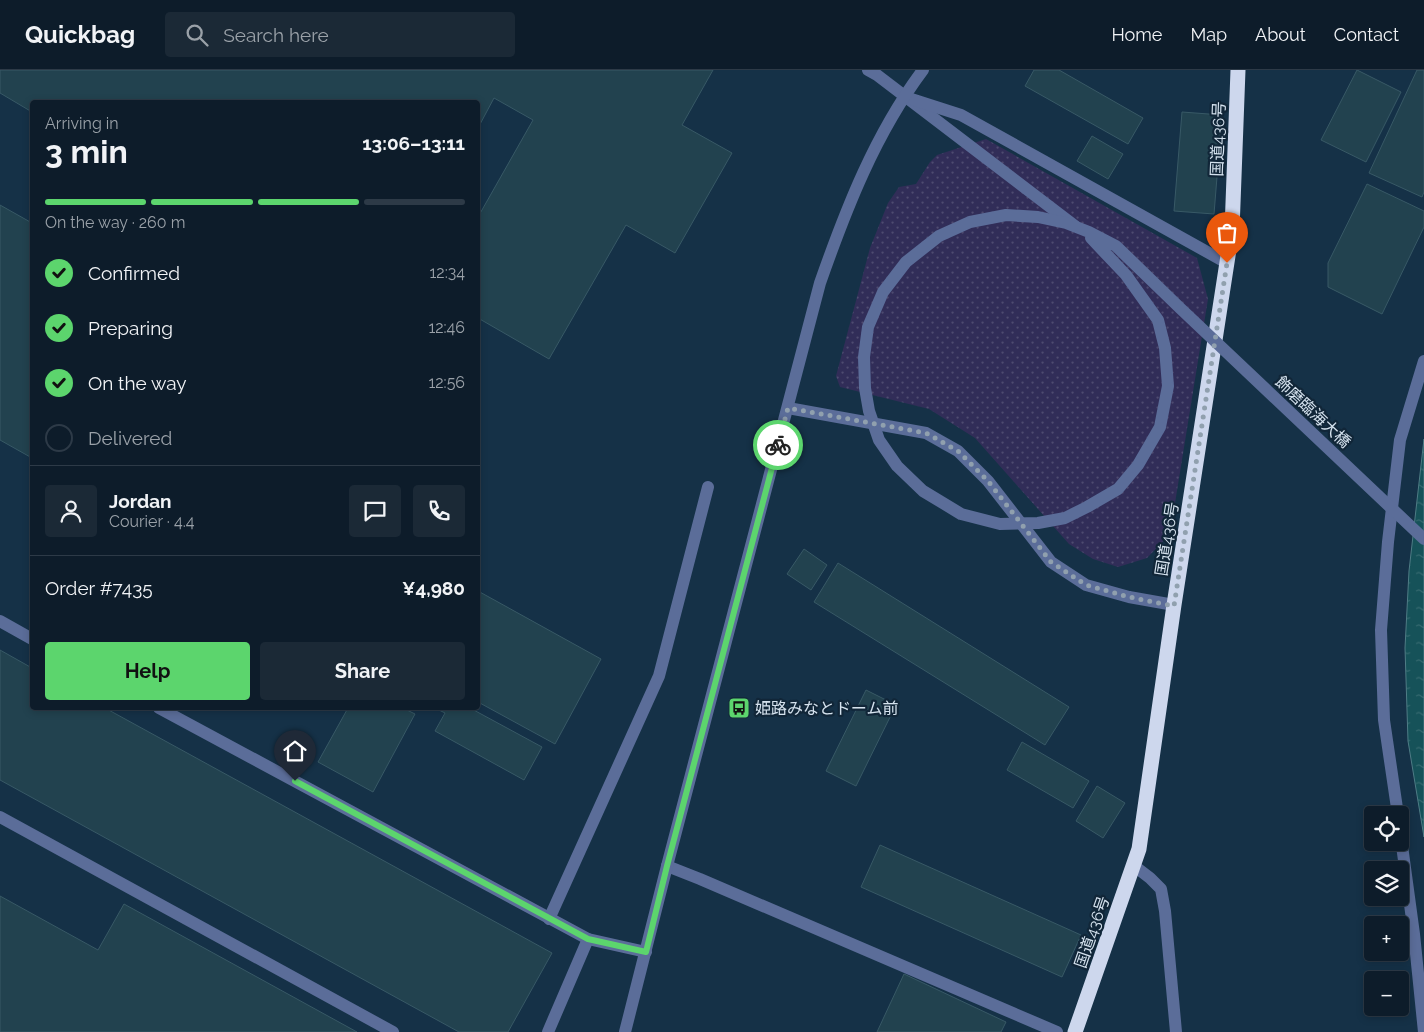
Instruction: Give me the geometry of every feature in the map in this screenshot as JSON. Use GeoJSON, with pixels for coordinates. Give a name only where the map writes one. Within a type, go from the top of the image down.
{"type":"FeatureCollection","features":[{"type":"Feature","properties":{"kind":"highway","name":"国道436号"},"geometry":{"type":"LineString","coordinates":[[1075,1032],[1139,849],[1232,230],[1238,70]]}},
{"type":"Feature","properties":{"kind":"street"},"geometry":{"type":"LineString","coordinates":[[625,1032],[820,283],[838,232],[868,161],[892,116],[923,70]]}},
{"type":"Feature","properties":{"kind":"street","name":"飾磨臨海大橋"},"geometry":{"type":"LineString","coordinates":[[872,72],[905,97],[1091,238],[1126,275],[1158,320],[1165,348],[1168,386],[1160,426],[1138,465],[1118,489],[1065,518],[1038,523],[1000,524],[961,514],[923,491],[897,466],[879,440],[869,411],[865,388],[864,357],[868,326],[883,292],[906,262],[939,236],[970,222],[1006,215],[1038,217],[1066,223],[1089,232],[1116,246],[1180,309],[1424,539]]}},
{"type":"Feature","properties":{"kind":"street"},"geometry":{"type":"LineString","coordinates":[[905,97],[961,115],[1227,263]]}},
{"type":"Feature","properties":{"kind":"street"},"geometry":{"type":"LineString","coordinates":[[1397,806],[1384,720],[1382,630],[1388,542],[1400,440],[1424,361]]}},
{"type":"Feature","properties":{"kind":"street"},"geometry":{"type":"LineString","coordinates":[[788,408],[926,433],[958,451],[988,481],[1051,562],[1086,585],[1129,597],[1174,606]]}},
{"type":"Feature","properties":{"kind":"street"},"geometry":{"type":"LineString","coordinates":[[549,919],[659,676],[708,487]]}},
{"type":"Feature","properties":{"kind":"street"},"geometry":{"type":"LineString","coordinates":[[0,621],[30,638]]}},
{"type":"Feature","properties":{"kind":"street"},"geometry":{"type":"LineString","coordinates":[[163,710],[588,939],[646,952]]}},
{"type":"Feature","properties":{"kind":"street"},"geometry":{"type":"LineString","coordinates":[[0,817],[393,1032]]}},
{"type":"Feature","properties":{"kind":"street"},"geometry":{"type":"LineString","coordinates":[[1403,851],[1414,934],[1424,1032]]}},
{"type":"Feature","properties":{"kind":"street"},"geometry":{"type":"LineString","coordinates":[[1133,865],[1161,889],[1165,911],[1176,1032]]}},
{"type":"Feature","properties":{"kind":"street"},"geometry":{"type":"LineString","coordinates":[[667,866],[709,882],[1057,1032]]}},
{"type":"Feature","properties":{"kind":"street"},"geometry":{"type":"LineString","coordinates":[[548,1032],[588,939]]}},
{"type":"Feature","properties":{"kind":"shaded area"},"geometry":{"type":"Polygon","coordinates":[[[0,70],[1424,70],[1424,439],[1409,571],[1405,648],[1408,741],[1424,837],[1424,1032],[0,1032],[0,70]]]}},
{"type":"Feature","properties":{"kind":"shaded area"},"geometry":{"type":"Polygon","coordinates":[[[986,139],[1197,258],[1208,299],[1170,534],[1147,558],[1118,567],[1093,559],[1069,544],[975,438],[929,409],[840,387],[836,376],[870,248],[888,203],[899,187],[916,184],[930,162],[937,155],[986,139]]]}},
{"type":"Feature","properties":{"kind":"water"},"geometry":{"type":"Polygon","coordinates":[[[1424,439],[1424,837],[1408,741],[1405,648],[1409,571],[1424,439]]]}},
{"type":"Feature","properties":{"kind":"building"},"geometry":{"type":"Polygon","coordinates":[[[0,70],[713,70],[682,125],[732,153],[675,253],[626,225],[549,359],[480,319],[480,213],[533,120],[494,98],[480,124],[480,100],[30,100],[30,111],[0,93],[0,70]]]}},
{"type":"Feature","properties":{"kind":"building"},"geometry":{"type":"Polygon","coordinates":[[[1034,70],[1059,70],[1143,118],[1128,144],[1025,86],[1034,70]]]}},
{"type":"Feature","properties":{"kind":"building"},"geometry":{"type":"Polygon","coordinates":[[[1357,70],[1401,92],[1366,162],[1321,140],[1357,70]]]}},
{"type":"Feature","properties":{"kind":"building"},"geometry":{"type":"Polygon","coordinates":[[[1417,70],[1424,70],[1424,192],[1422,197],[1369,173],[1417,70]]]}},
{"type":"Feature","properties":{"kind":"building"},"geometry":{"type":"Polygon","coordinates":[[[1182,112],[1222,115],[1214,214],[1174,211],[1182,112]]]}},
{"type":"Feature","properties":{"kind":"building"},"geometry":{"type":"Polygon","coordinates":[[[1092,136],[1123,154],[1108,179],[1077,161],[1092,136]]]}},
{"type":"Feature","properties":{"kind":"building"},"geometry":{"type":"Polygon","coordinates":[[[1367,184],[1424,211],[1424,227],[1382,314],[1328,287],[1328,263],[1367,184]]]}},
{"type":"Feature","properties":{"kind":"building"},"geometry":{"type":"Polygon","coordinates":[[[0,205],[30,222],[30,457],[0,440],[0,205]]]}},
{"type":"Feature","properties":{"kind":"building"},"geometry":{"type":"Polygon","coordinates":[[[804,549],[827,565],[811,590],[787,574],[804,549]]]}},
{"type":"Feature","properties":{"kind":"building"},"geometry":{"type":"Polygon","coordinates":[[[838,563],[1069,707],[1045,745],[814,602],[838,563]]]}},
{"type":"Feature","properties":{"kind":"building"},"geometry":{"type":"Polygon","coordinates":[[[480,592],[601,659],[555,744],[480,703],[480,592]]]}},
{"type":"Feature","properties":{"kind":"building"},"geometry":{"type":"Polygon","coordinates":[[[0,650],[30,667],[30,710],[109,710],[552,953],[508,1032],[459,1032],[0,780],[0,650]]]}},
{"type":"Feature","properties":{"kind":"building"},"geometry":{"type":"Polygon","coordinates":[[[866,690],[896,705],[856,786],[826,771],[866,690]]]}},
{"type":"Feature","properties":{"kind":"building"},"geometry":{"type":"Polygon","coordinates":[[[347,710],[407,710],[415,714],[373,792],[318,762],[347,710]]]}},
{"type":"Feature","properties":{"kind":"building"},"geometry":{"type":"Polygon","coordinates":[[[439,710],[474,710],[542,747],[524,780],[435,731],[445,713],[439,710]]]}},
{"type":"Feature","properties":{"kind":"building"},"geometry":{"type":"Polygon","coordinates":[[[1022,742],[1089,781],[1073,808],[1007,770],[1022,742]]]}},
{"type":"Feature","properties":{"kind":"building"},"geometry":{"type":"Polygon","coordinates":[[[1097,786],[1125,803],[1103,838],[1076,821],[1097,786]]]}},
{"type":"Feature","properties":{"kind":"building"},"geometry":{"type":"Polygon","coordinates":[[[880,845],[1081,935],[1062,977],[861,887],[880,845]]]}},
{"type":"Feature","properties":{"kind":"building"},"geometry":{"type":"Polygon","coordinates":[[[0,896],[98,950],[124,904],[357,1032],[0,1032],[0,896]]]}},
{"type":"Feature","properties":{"kind":"building"},"geometry":{"type":"Polygon","coordinates":[[[904,974],[1006,1022],[1001,1032],[877,1032],[904,974]]]}},
{"type":"Feature","properties":{"kind":"way so far"},"geometry":{"type":"LineString","coordinates":[[778,445],[788,408],[926,433],[958,451],[988,481],[1051,562],[1086,585],[1129,597],[1174,606],[1227,263]]}},
{"type":"Feature","properties":{"kind":"place","name":"姫路みなとドーム前"},"geometry":{"type":"Point","coordinates":[739,708]}},
{"type":"Feature","properties":{"kind":"route"},"geometry":{"type":"LineString","coordinates":[[295,781],[588,939],[646,952],[778,445]]}}]}
